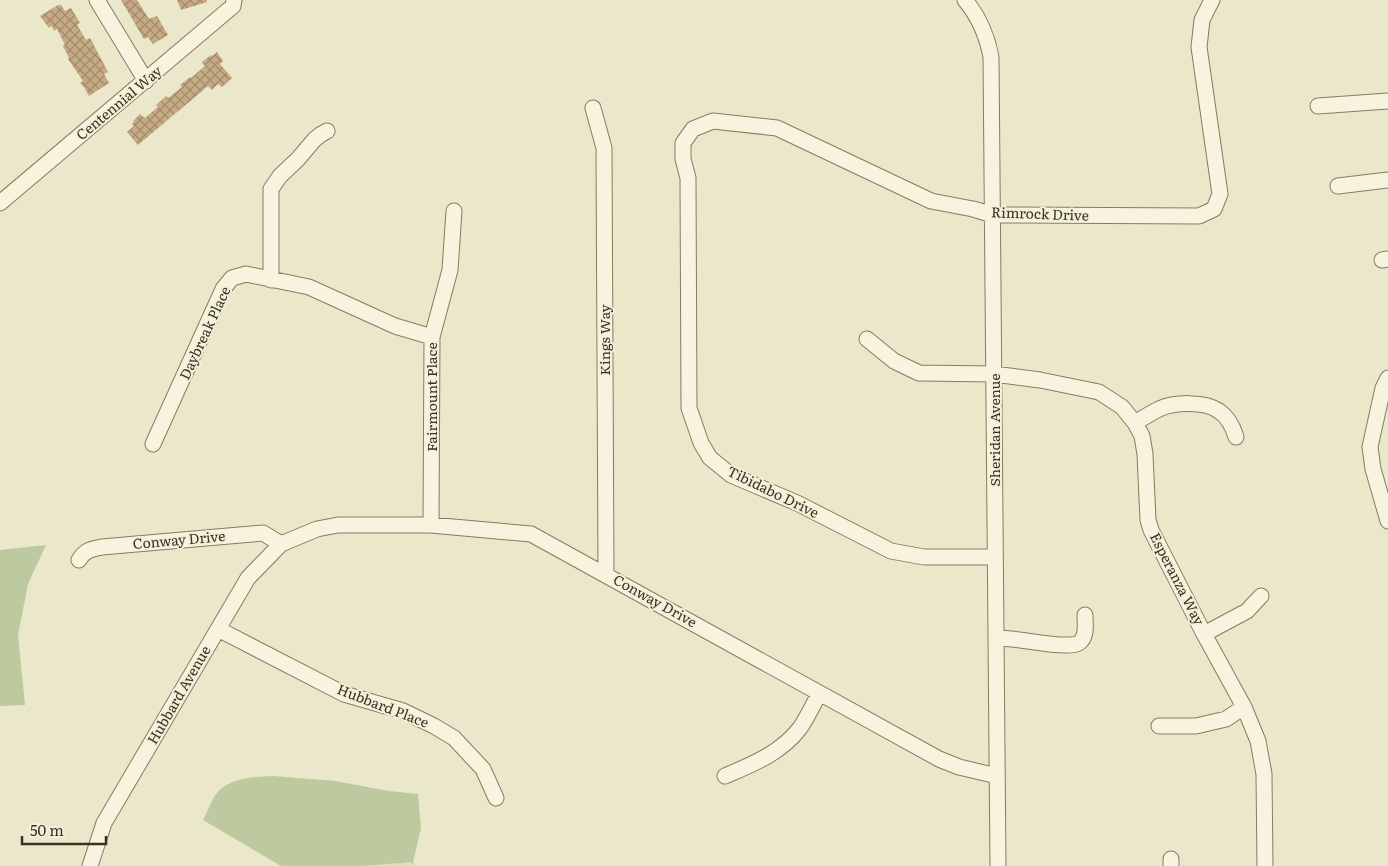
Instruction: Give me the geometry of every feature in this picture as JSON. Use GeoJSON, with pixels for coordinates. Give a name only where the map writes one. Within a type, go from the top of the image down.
{"type":"FeatureCollection","features":[{"type":"Feature","properties":{"kind":"street"},"geometry":{"type":"LineString","coordinates":[[97,0],[146,81]]}},
{"type":"Feature","properties":{"kind":"street","name":"Centennial Way"},"geometry":{"type":"LineString","coordinates":[[0,203],[233,6],[234,0]]}},
{"type":"Feature","properties":{"kind":"street","name":"Sheridan Avenue"},"geometry":{"type":"LineString","coordinates":[[965,0],[980,21],[991,57],[998,866]]}},
{"type":"Feature","properties":{"kind":"street","name":"Rimrock Drive"},"geometry":{"type":"LineString","coordinates":[[688,178],[683,159],[683,142],[693,129],[713,121],[777,128],[931,201],[993,215],[1199,216],[1214,209],[1220,194],[1199,47],[1202,20],[1212,0]]}},
{"type":"Feature","properties":{"kind":"street"},"geometry":{"type":"LineString","coordinates":[[1318,106],[1388,101]]}},
{"type":"Feature","properties":{"kind":"street","name":"Kings Way"},"geometry":{"type":"LineString","coordinates":[[593,108],[604,148],[606,574]]}},
{"type":"Feature","properties":{"kind":"street"},"geometry":{"type":"LineString","coordinates":[[271,280],[272,189],[280,176],[314,140],[327,131]]}},
{"type":"Feature","properties":{"kind":"street","name":"Tibidabo Drive"},"geometry":{"type":"LineString","coordinates":[[688,178],[690,408],[701,443],[710,458],[731,475],[797,503],[891,551],[924,557],[996,557]]}},
{"type":"Feature","properties":{"kind":"street"},"geometry":{"type":"LineString","coordinates":[[1338,186],[1388,180]]}},
{"type":"Feature","properties":{"kind":"street","name":"Fairmount Place"},"geometry":{"type":"LineString","coordinates":[[431,525],[432,337],[450,270],[454,211]]}},
{"type":"Feature","properties":{"kind":"street","name":"Daybreak Place"},"geometry":{"type":"LineString","coordinates":[[153,444],[223,289],[232,278],[246,274],[309,287],[395,326],[432,337]]}},
{"type":"Feature","properties":{"kind":"street","name":"Esperanza Way"},"geometry":{"type":"LineString","coordinates":[[867,339],[894,361],[919,372],[994,374],[1040,380],[1099,392],[1122,408],[1135,423],[1142,436],[1145,454],[1148,520],[1151,530],[1244,708],[1258,741],[1264,774],[1265,866]]}},
{"type":"Feature","properties":{"kind":"street"},"geometry":{"type":"LineString","coordinates":[[1388,378],[1383,388],[1370,447],[1373,469],[1385,503],[1388,521]]}},
{"type":"Feature","properties":{"kind":"street"},"geometry":{"type":"LineString","coordinates":[[1135,423],[1160,408],[1181,403],[1211,407],[1220,412],[1232,425],[1236,437]]}},
{"type":"Feature","properties":{"kind":"street","name":"Conway Drive"},"geometry":{"type":"LineString","coordinates":[[79,560],[88,550],[102,547],[234,535],[263,533],[286,542],[316,529],[338,525],[431,525],[531,534],[939,759],[974,772],[997,776]]}},
{"type":"Feature","properties":{"kind":"street","name":"Hubbard Avenue"},"geometry":{"type":"LineString","coordinates":[[90,866],[104,823],[248,578],[286,542]]}},
{"type":"Feature","properties":{"kind":"street"},"geometry":{"type":"LineString","coordinates":[[1204,634],[1247,611],[1260,596]]}},
{"type":"Feature","properties":{"kind":"street"},"geometry":{"type":"LineString","coordinates":[[996,638],[1017,638],[1067,645],[1078,644],[1082,641],[1085,634],[1085,615]]}},
{"type":"Feature","properties":{"kind":"street","name":"Hubbard Place"},"geometry":{"type":"LineString","coordinates":[[218,629],[344,694],[403,711],[454,738],[483,769],[496,798]]}},
{"type":"Feature","properties":{"kind":"street"},"geometry":{"type":"LineString","coordinates":[[724,776],[760,761],[784,745],[800,727],[819,694]]}},
{"type":"Feature","properties":{"kind":"street"},"geometry":{"type":"LineString","coordinates":[[1159,726],[1196,726],[1226,719],[1244,708]]}},
{"type":"Feature","properties":{"kind":"green space"},"geometry":{"type":"Polygon","coordinates":[[[46,545],[28,584],[18,635],[25,705],[0,706],[0,550],[46,545]]]}},
{"type":"Feature","properties":{"kind":"green space"},"geometry":{"type":"Polygon","coordinates":[[[273,776],[335,781],[389,791],[418,794],[421,828],[413,862],[363,866],[281,866],[203,820],[213,798],[223,787],[244,779],[273,776]]]}},
{"type":"Feature","properties":{"kind":"green space"},"geometry":{"type":"Polygon","coordinates":[[[413,862],[417,866],[363,866],[413,862]]]}},
{"type":"Feature","properties":{"kind":"building"},"geometry":{"type":"Polygon","coordinates":[[[121,0],[137,0],[149,19],[157,16],[168,35],[153,44],[148,37],[144,39],[121,0]]]}},
{"type":"Feature","properties":{"kind":"building"},"geometry":{"type":"Polygon","coordinates":[[[177,0],[207,0],[207,2],[181,10],[177,0]]]}},
{"type":"Feature","properties":{"kind":"building"},"geometry":{"type":"Polygon","coordinates":[[[61,5],[65,11],[71,8],[80,23],[77,25],[86,40],[90,38],[108,72],[104,74],[109,83],[89,96],[80,83],[83,81],[68,59],[63,46],[65,45],[57,29],[54,31],[52,26],[49,28],[40,16],[61,5]]]}},
{"type":"Feature","properties":{"kind":"building"},"geometry":{"type":"Polygon","coordinates":[[[217,52],[223,61],[220,64],[232,78],[222,87],[218,84],[212,90],[208,86],[138,145],[127,132],[134,126],[132,124],[133,121],[140,114],[145,118],[158,107],[156,105],[166,96],[168,98],[182,87],[180,85],[205,66],[202,62],[217,52]]]}}]}
